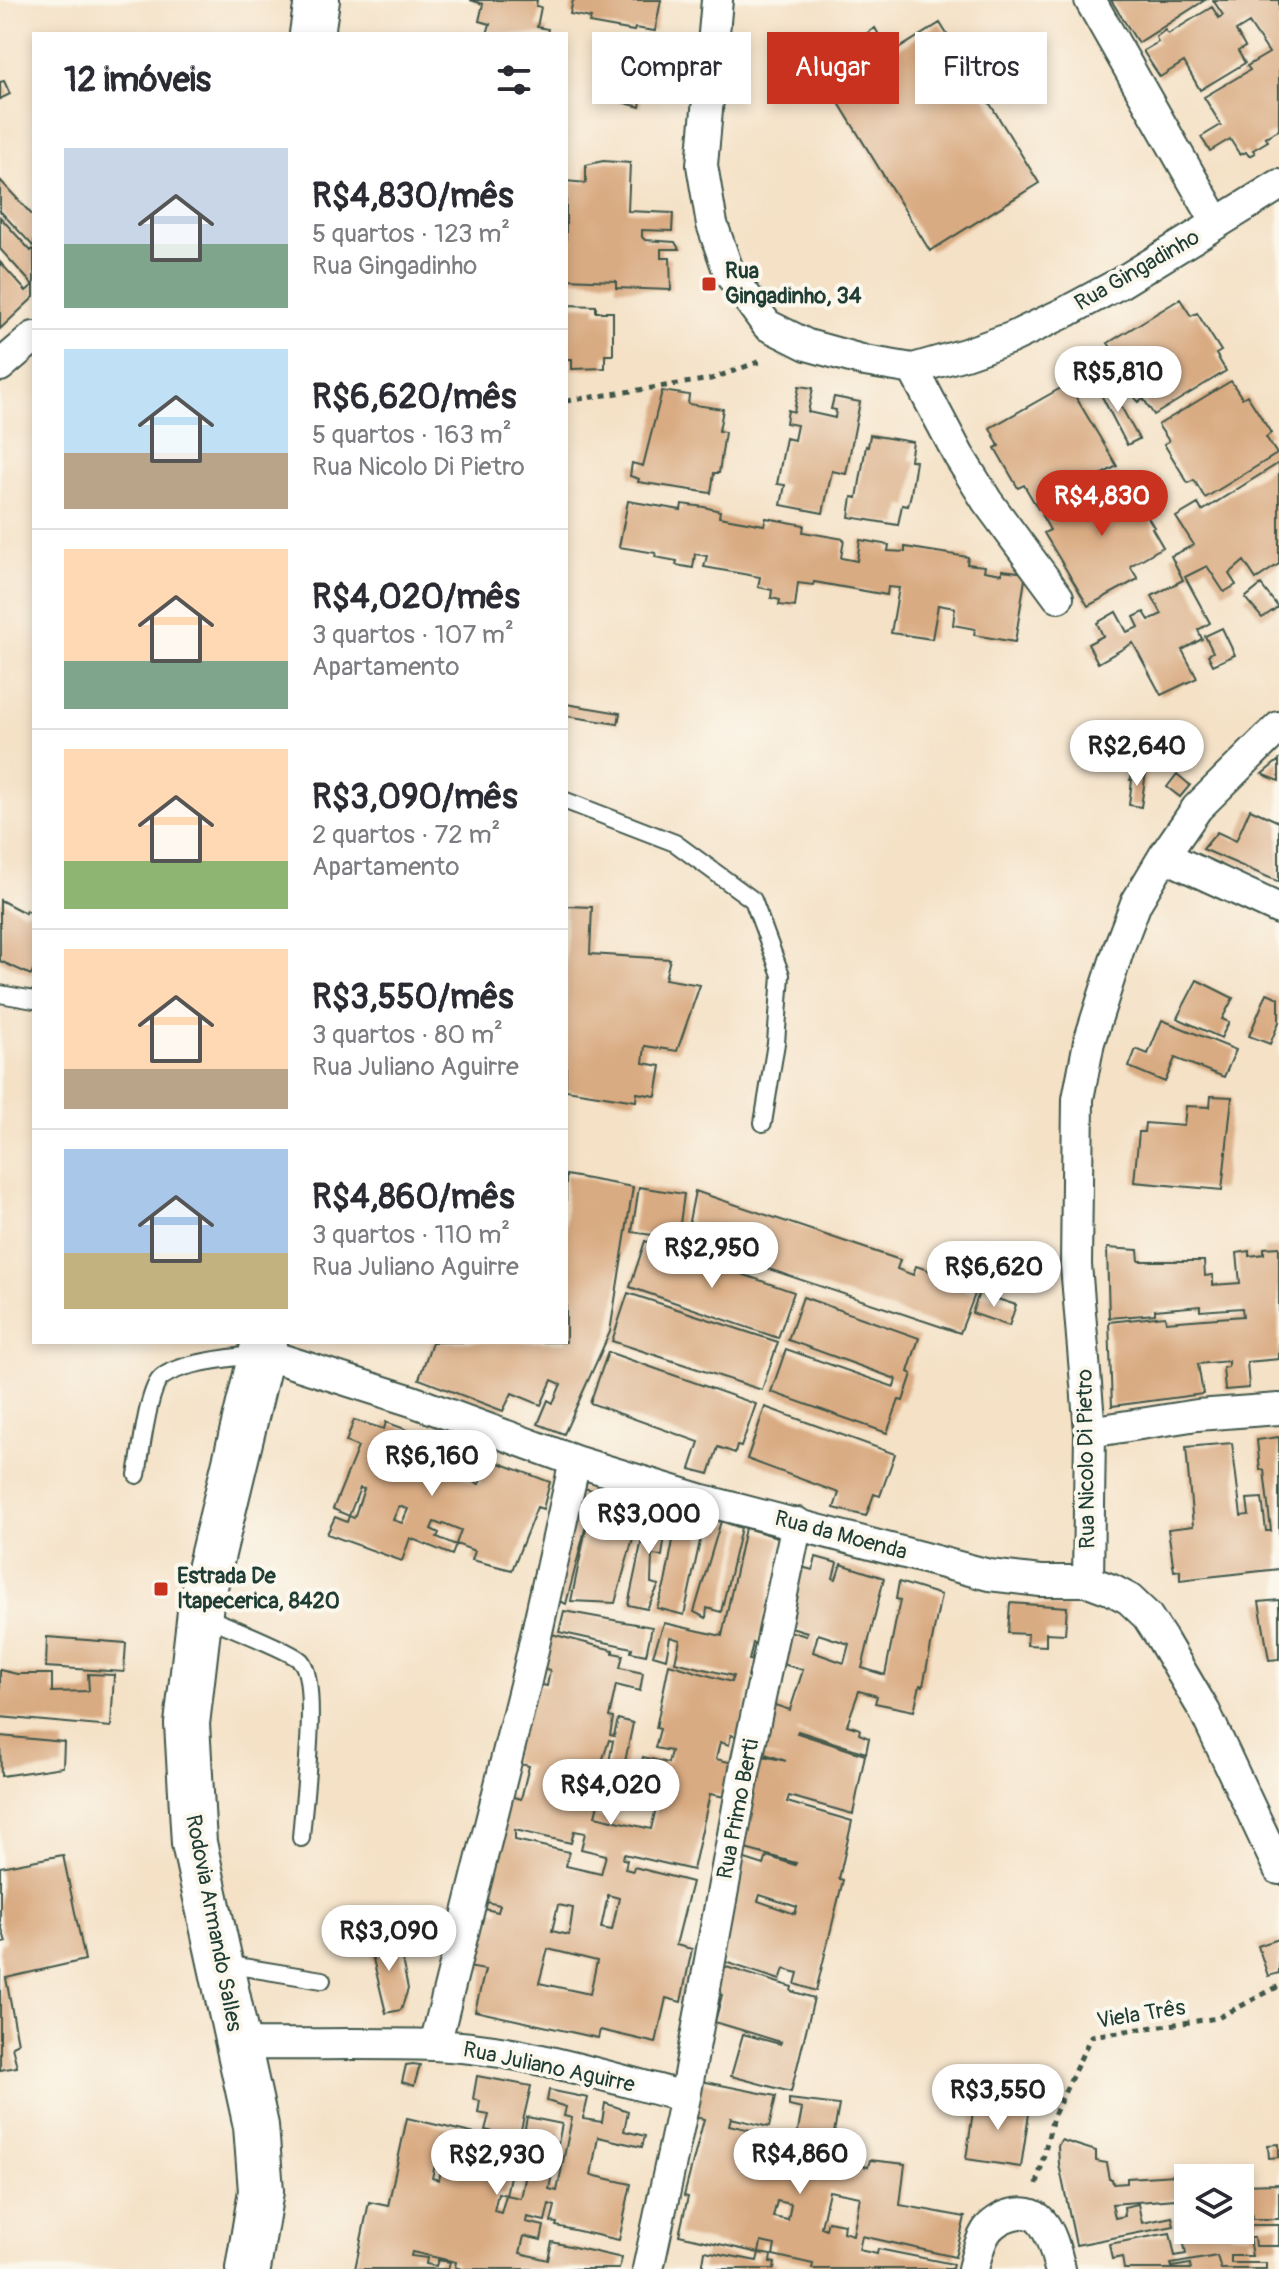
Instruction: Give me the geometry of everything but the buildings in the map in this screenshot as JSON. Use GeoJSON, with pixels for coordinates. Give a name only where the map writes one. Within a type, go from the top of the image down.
{"type":"FeatureCollection","features":[{"type":"Feature","properties":{"kind":"main road"},"geometry":{"type":"LineString","coordinates":[[312,32],[317,0]]}},
{"type":"Feature","properties":{"kind":"main road","name":"Rodovia Armando Salles"},"geometry":{"type":"LineString","coordinates":[[248,2269],[261,2191],[256,2126],[194,1843],[187,1724],[199,1614],[262,1348]]}},
{"type":"Feature","properties":{"kind":"street","name":"Rua Gingadinho"},"geometry":{"type":"LineString","coordinates":[[717,0],[702,165],[712,224],[729,273],[767,325],[807,345],[865,361],[913,369],[999,342],[1120,283],[1279,185]]}},
{"type":"Feature","properties":{"kind":"street"},"geometry":{"type":"LineString","coordinates":[[1090,0],[1217,223]]}},
{"type":"Feature","properties":{"kind":"street"},"geometry":{"type":"LineString","coordinates":[[0,366],[32,339]]}},
{"type":"Feature","properties":{"kind":"street"},"geometry":{"type":"LineString","coordinates":[[913,369],[980,490],[1058,597]]}},
{"type":"Feature","properties":{"kind":"street","name":"Rua Nicolo Di Pietro"},"geometry":{"type":"LineString","coordinates":[[1088,1581],[1090,1432],[1076,1265],[1078,1099],[1089,1042],[1136,903],[1164,856],[1197,808],[1279,727]]}},
{"type":"Feature","properties":{"kind":"street"},"geometry":{"type":"LineString","coordinates":[[1164,856],[1279,909]]}},
{"type":"Feature","properties":{"kind":"street","name":"Rua da Moenda"},"geometry":{"type":"LineString","coordinates":[[262,1348],[575,1461],[703,1500],[989,1575],[1041,1581],[1088,1581],[1129,1599],[1147,1616],[1205,1712],[1279,1869]]}},
{"type":"Feature","properties":{"kind":"street"},"geometry":{"type":"LineString","coordinates":[[1090,1432],[1197,1415],[1279,1409]]}},
{"type":"Feature","properties":{"kind":"street"},"geometry":{"type":"LineString","coordinates":[[435,2045],[526,1681],[575,1461]]}},
{"type":"Feature","properties":{"kind":"street","name":"Rua Primo Berti"},"geometry":{"type":"LineString","coordinates":[[685,2097],[745,1769],[797,1523]]}},
{"type":"Feature","properties":{"kind":"street","name":"Rua Juliano Aguirre"},"geometry":{"type":"LineString","coordinates":[[237,2044],[435,2045],[491,2051],[573,2067],[685,2097]]}},
{"type":"Feature","properties":{"kind":"street"},"geometry":{"type":"LineString","coordinates":[[648,2269],[685,2097]]}},
{"type":"Feature","properties":{"kind":"street"},"geometry":{"type":"LineString","coordinates":[[973,2269],[978,2249],[989,2227],[1018,2213],[1030,2213],[1043,2222],[1060,2269]]}},
{"type":"Feature","properties":{"kind":"lane"},"geometry":{"type":"LineString","coordinates":[[568,802],[675,843],[753,900],[781,975],[776,1043],[763,1123]]}},
{"type":"Feature","properties":{"kind":"lane"},"geometry":{"type":"LineString","coordinates":[[0,994],[32,1000]]}},
{"type":"Feature","properties":{"kind":"lane"},"geometry":{"type":"LineString","coordinates":[[137,1475],[152,1397],[159,1379],[177,1369],[262,1348]]}},
{"type":"Feature","properties":{"kind":"lane"},"geometry":{"type":"LineString","coordinates":[[199,1614],[300,1660],[309,1677],[311,1701],[301,1838]]}},
{"type":"Feature","properties":{"kind":"lane"},"geometry":{"type":"LineString","coordinates":[[219,1963],[322,1980]]}},
{"type":"Feature","properties":{"kind":"path"},"geometry":{"type":"LineString","coordinates":[[568,401],[711,379],[807,345]]}},
{"type":"Feature","properties":{"kind":"path","name":"Viela Três"},"geometry":{"type":"LineString","coordinates":[[1030,2213],[1053,2117],[1091,2036],[1218,2018],[1279,1986]]}},
{"type":"Feature","properties":{"kind":"place","name":"Rua Gingadinho, 34"},"geometry":{"type":"Point","coordinates":[709,284]}},
{"type":"Feature","properties":{"kind":"place","name":"Estrada De Itapecerica, 8420"},"geometry":{"type":"Point","coordinates":[161,1589]}}]}
